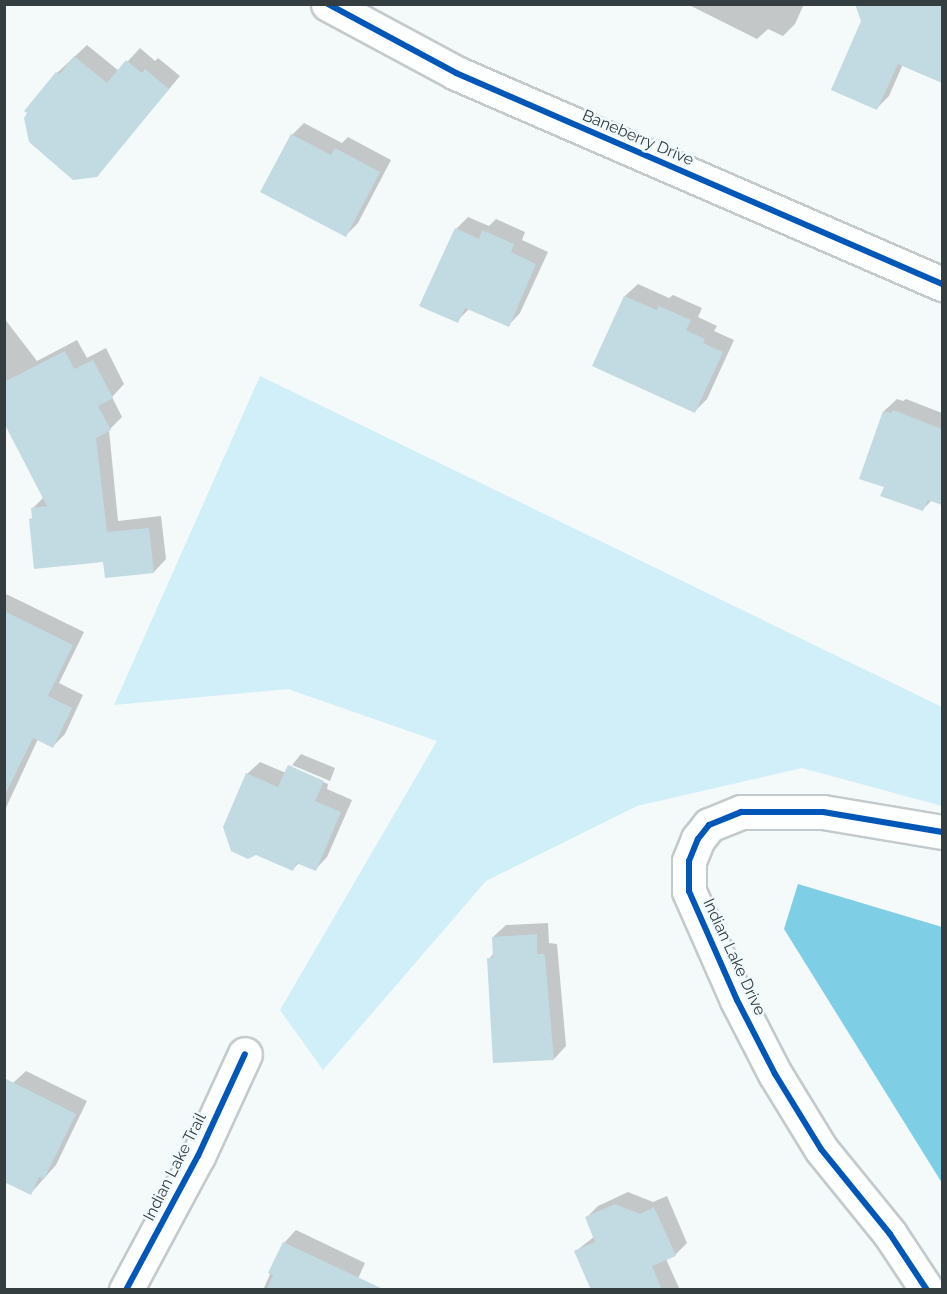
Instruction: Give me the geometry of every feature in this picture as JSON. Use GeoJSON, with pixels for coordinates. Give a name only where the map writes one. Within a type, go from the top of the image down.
{"type":"FeatureCollection","features":[{"type":"Feature","properties":{"kind":"street","name":"Baneberry Drive"},"geometry":{"type":"LineString","coordinates":[[328,4],[456,74],[942,284]]}},
{"type":"Feature","properties":{"kind":"street","name":"Indian Lake Drive"},"geometry":{"type":"LineString","coordinates":[[927,1290],[890,1234],[821,1149],[775,1074],[738,1000],[689,891],[689,861],[698,839],[709,825],[741,812],[823,812],[942,832]]}},
{"type":"Feature","properties":{"kind":"street","name":"Indian Lake Trail"},"geometry":{"type":"LineString","coordinates":[[126,1290],[198,1156],[245,1054]]}},
{"type":"Feature","properties":{"kind":"shaded area"},"geometry":{"type":"Polygon","coordinates":[[[260,376],[942,707],[942,806],[802,768],[637,806],[486,881],[323,1070],[280,1010],[437,741],[288,689],[114,705],[260,376]]]}},
{"type":"Feature","properties":{"kind":"water"},"geometry":{"type":"Polygon","coordinates":[[[798,884],[942,927],[942,1183],[784,929],[798,884]]]}},
{"type":"Feature","properties":{"kind":"building"},"geometry":{"type":"Polygon","coordinates":[[[855,4],[942,4],[942,83],[898,64],[877,110],[831,90],[861,21],[855,4]]]}},
{"type":"Feature","properties":{"kind":"building"},"geometry":{"type":"Polygon","coordinates":[[[74,56],[107,83],[126,60],[142,73],[145,69],[169,89],[97,177],[73,180],[29,142],[24,118],[27,113],[24,111],[56,72],[60,74],[74,56]]]}},
{"type":"Feature","properties":{"kind":"building"},"geometry":{"type":"Polygon","coordinates":[[[291,134],[331,155],[335,148],[380,172],[346,237],[260,192],[291,134]]]}},
{"type":"Feature","properties":{"kind":"building"},"geometry":{"type":"Polygon","coordinates":[[[455,228],[479,239],[482,230],[514,244],[511,252],[536,264],[509,327],[465,308],[458,323],[419,306],[455,228]]]}},
{"type":"Feature","properties":{"kind":"building"},"geometry":{"type":"Polygon","coordinates":[[[624,296],[657,310],[659,306],[691,320],[686,330],[705,339],[703,343],[723,352],[695,413],[592,366],[624,296]]]}},
{"type":"Feature","properties":{"kind":"building"},"geometry":{"type":"Polygon","coordinates":[[[65,351],[74,369],[93,360],[113,398],[98,406],[111,430],[96,438],[107,532],[149,528],[154,573],[105,578],[103,562],[34,569],[29,519],[32,518],[31,508],[47,506],[4,423],[4,382],[65,351]]]}},
{"type":"Feature","properties":{"kind":"building"},"geometry":{"type":"Polygon","coordinates":[[[893,410],[942,429],[942,505],[928,500],[923,511],[880,496],[884,487],[859,479],[883,411],[891,413],[893,410]]]}},
{"type":"Feature","properties":{"kind":"building"},"geometry":{"type":"Polygon","coordinates":[[[4,611],[73,645],[48,696],[72,708],[53,748],[33,738],[4,797],[4,611]]]}},
{"type":"Feature","properties":{"kind":"building"},"geometry":{"type":"Polygon","coordinates":[[[288,765],[324,781],[315,801],[341,812],[316,871],[296,863],[293,871],[256,855],[248,859],[231,851],[223,827],[246,773],[278,787],[288,765]]]}},
{"type":"Feature","properties":{"kind":"building"},"geometry":{"type":"Polygon","coordinates":[[[537,934],[537,954],[544,954],[545,957],[554,1060],[493,1063],[487,958],[493,958],[492,937],[537,934]]]}},
{"type":"Feature","properties":{"kind":"building"},"geometry":{"type":"Polygon","coordinates":[[[4,1078],[76,1114],[44,1179],[39,1177],[31,1195],[4,1182],[4,1078]]]}},
{"type":"Feature","properties":{"kind":"building"},"geometry":{"type":"Polygon","coordinates":[[[615,1204],[640,1214],[654,1207],[676,1256],[652,1266],[662,1290],[591,1290],[574,1251],[595,1242],[585,1217],[615,1204]]]}},
{"type":"Feature","properties":{"kind":"building"},"geometry":{"type":"Polygon","coordinates":[[[283,1242],[385,1290],[267,1290],[273,1275],[268,1273],[283,1242]]]}},
{"type":"Feature","properties":{"kind":"cycle path"},"geometry":{"type":"LineString","coordinates":[[328,4],[456,73],[942,284]]}},
{"type":"Feature","properties":{"kind":"cycle path"},"geometry":{"type":"LineString","coordinates":[[927,1290],[890,1234],[821,1149],[775,1074],[737,1000],[689,891],[689,861],[698,839],[709,825],[741,812],[823,812],[942,832]]}},
{"type":"Feature","properties":{"kind":"cycle path"},"geometry":{"type":"LineString","coordinates":[[126,1290],[198,1156],[245,1054]]}}]}
